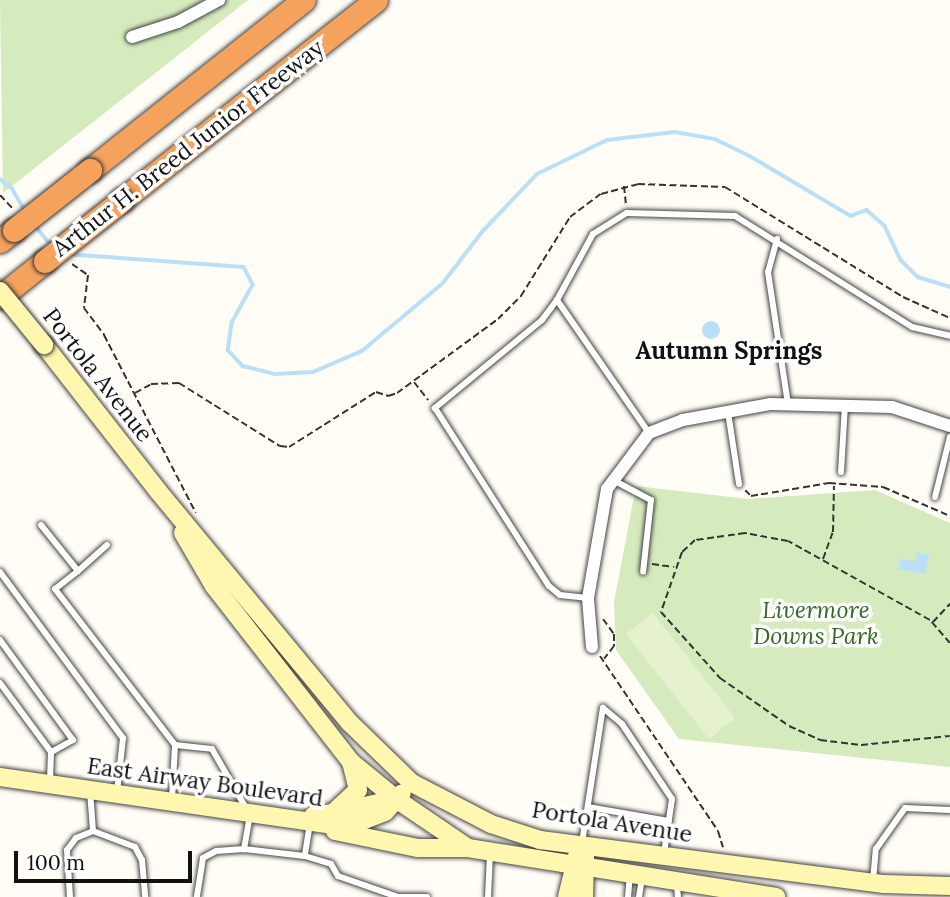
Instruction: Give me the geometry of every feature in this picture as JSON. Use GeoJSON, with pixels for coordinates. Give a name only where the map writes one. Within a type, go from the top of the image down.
{"type":"FeatureCollection","features":[{"type":"Feature","properties":{"kind":"highway","name":"Arthur H. Breed Junior Freeway"},"geometry":{"type":"LineString","coordinates":[[11,229],[90,170],[304,0]]}},
{"type":"Feature","properties":{"kind":"highway","name":"Arthur H. Breed Junior Freeway"},"geometry":{"type":"LineString","coordinates":[[0,297],[56,261],[122,200],[376,0]]}},
{"type":"Feature","properties":{"kind":"main road","name":"Portola Avenue"},"geometry":{"type":"LineString","coordinates":[[0,290],[158,491],[350,723],[412,783],[495,826],[540,840],[873,883],[950,886]]}},
{"type":"Feature","properties":{"kind":"main road","name":"Portola Avenue"},"geometry":{"type":"LineString","coordinates":[[158,491],[214,586],[351,762],[396,799],[468,848],[636,875],[678,890],[776,897]]}},
{"type":"Feature","properties":{"kind":"main road"},"geometry":{"type":"LineString","coordinates":[[333,813],[358,790],[351,762]]}},
{"type":"Feature","properties":{"kind":"main road","name":"East Airway Boulevard"},"geometry":{"type":"LineString","coordinates":[[0,777],[274,817],[333,813],[396,799]]}},
{"type":"Feature","properties":{"kind":"main road","name":"East Airway Boulevard"},"geometry":{"type":"LineString","coordinates":[[310,824],[347,827],[385,812],[412,783]]}},
{"type":"Feature","properties":{"kind":"main road"},"geometry":{"type":"LineString","coordinates":[[274,817],[418,848],[468,848]]}},
{"type":"Feature","properties":{"kind":"main road"},"geometry":{"type":"LineString","coordinates":[[582,845],[580,866],[584,897]]}},
{"type":"Feature","properties":{"kind":"main road"},"geometry":{"type":"LineString","coordinates":[[567,897],[580,866]]}},
{"type":"Feature","properties":{"kind":"street"},"geometry":{"type":"LineString","coordinates":[[132,37],[178,22],[219,0]]}},
{"type":"Feature","properties":{"kind":"street"},"geometry":{"type":"LineString","coordinates":[[592,647],[588,598],[607,489],[649,433],[727,412],[788,404],[845,403],[892,407],[950,426]]}},
{"type":"Feature","properties":{"kind":"lane"},"geometry":{"type":"LineString","coordinates":[[588,598],[560,595],[549,586],[435,408],[542,320],[557,300],[593,234],[627,213],[736,216],[912,327],[950,336]]}},
{"type":"Feature","properties":{"kind":"lane"},"geometry":{"type":"LineString","coordinates":[[776,239],[768,272],[788,404]]}},
{"type":"Feature","properties":{"kind":"lane"},"geometry":{"type":"LineString","coordinates":[[557,300],[649,433]]}},
{"type":"Feature","properties":{"kind":"lane"},"geometry":{"type":"LineString","coordinates":[[841,472],[845,403]]}},
{"type":"Feature","properties":{"kind":"lane"},"geometry":{"type":"LineString","coordinates":[[727,412],[739,484]]}},
{"type":"Feature","properties":{"kind":"lane"},"geometry":{"type":"LineString","coordinates":[[935,497],[950,437]]}},
{"type":"Feature","properties":{"kind":"lane"},"geometry":{"type":"LineString","coordinates":[[613,480],[651,500],[643,572]]}},
{"type":"Feature","properties":{"kind":"lane"},"geometry":{"type":"LineString","coordinates":[[41,525],[78,571]]}},
{"type":"Feature","properties":{"kind":"lane"},"geometry":{"type":"LineString","coordinates":[[107,545],[55,589],[175,745],[171,803]]}},
{"type":"Feature","properties":{"kind":"lane"},"geometry":{"type":"LineString","coordinates":[[0,572],[123,738],[117,794]]}},
{"type":"Feature","properties":{"kind":"lane"},"geometry":{"type":"LineString","coordinates":[[0,640],[73,740],[51,752]]}},
{"type":"Feature","properties":{"kind":"lane"},"geometry":{"type":"LineString","coordinates":[[0,683],[51,752],[50,785]]}},
{"type":"Feature","properties":{"kind":"lane"},"geometry":{"type":"LineString","coordinates":[[582,845],[603,708],[622,724],[672,799],[664,856]]}},
{"type":"Feature","properties":{"kind":"lane"},"geometry":{"type":"LineString","coordinates":[[175,745],[212,749],[250,815],[244,849]]}},
{"type":"Feature","properties":{"kind":"lane"},"geometry":{"type":"LineString","coordinates":[[90,790],[93,831]]}},
{"type":"Feature","properties":{"kind":"lane"},"geometry":{"type":"LineString","coordinates":[[588,807],[669,821]]}},
{"type":"Feature","properties":{"kind":"lane"},"geometry":{"type":"LineString","coordinates":[[873,883],[876,849],[905,808],[950,810]]}},
{"type":"Feature","properties":{"kind":"lane"},"geometry":{"type":"LineString","coordinates":[[305,856],[310,824]]}},
{"type":"Feature","properties":{"kind":"lane"},"geometry":{"type":"LineString","coordinates":[[70,897],[67,850],[76,838],[93,831],[135,847],[142,860],[145,897]]}},
{"type":"Feature","properties":{"kind":"lane"},"geometry":{"type":"LineString","coordinates":[[197,897],[203,858],[216,850],[244,849],[321,858],[348,880],[400,897],[427,897]]}},
{"type":"Feature","properties":{"kind":"lane"},"geometry":{"type":"LineString","coordinates":[[488,897],[490,852]]}},
{"type":"Feature","properties":{"kind":"lane"},"geometry":{"type":"LineString","coordinates":[[758,896],[764,869]]}},
{"type":"Feature","properties":{"kind":"lane"},"geometry":{"type":"LineString","coordinates":[[628,897],[636,875]]}},
{"type":"Feature","properties":{"kind":"lane"},"geometry":{"type":"LineString","coordinates":[[636,875],[639,897]]}},
{"type":"Feature","properties":{"kind":"path"},"geometry":{"type":"LineString","coordinates":[[624,186],[627,213]]}},
{"type":"Feature","properties":{"kind":"path"},"geometry":{"type":"LineString","coordinates":[[135,393],[160,382],[179,383],[280,446],[289,447],[376,393],[388,396],[397,393],[498,319],[521,296],[570,217],[593,198],[624,186],[725,187],[903,297],[950,318]]}},
{"type":"Feature","properties":{"kind":"path"},"geometry":{"type":"LineString","coordinates":[[0,195],[11,229]]}},
{"type":"Feature","properties":{"kind":"path"},"geometry":{"type":"LineString","coordinates":[[56,261],[88,275],[84,308],[104,335],[201,523]]}},
{"type":"Feature","properties":{"kind":"path"},"geometry":{"type":"LineString","coordinates":[[414,381],[435,408]]}},
{"type":"Feature","properties":{"kind":"path"},"geometry":{"type":"LineString","coordinates":[[739,484],[751,496],[834,484],[895,489],[950,516]]}},
{"type":"Feature","properties":{"kind":"path"},"geometry":{"type":"LineString","coordinates":[[823,560],[834,532],[834,484]]}},
{"type":"Feature","properties":{"kind":"path"},"geometry":{"type":"LineString","coordinates":[[950,643],[932,622],[788,541],[745,533],[695,540],[682,552],[661,612],[720,678],[789,726],[820,740],[861,745],[950,736]]}},
{"type":"Feature","properties":{"kind":"path"},"geometry":{"type":"LineString","coordinates":[[644,563],[675,568]]}},
{"type":"Feature","properties":{"kind":"path"},"geometry":{"type":"LineString","coordinates":[[932,622],[950,604]]}},
{"type":"Feature","properties":{"kind":"path"},"geometry":{"type":"LineString","coordinates":[[600,615],[614,634],[614,646],[603,659]]}},
{"type":"Feature","properties":{"kind":"path"},"geometry":{"type":"LineString","coordinates":[[592,647],[603,659],[718,831],[723,853]]}},
{"type":"Feature","properties":{"kind":"green space"},"geometry":{"type":"Polygon","coordinates":[[[0,0],[248,0],[3,193],[0,0]]]}},
{"type":"Feature","properties":{"kind":"green space","name":"Livermore Downs Park"},"geometry":{"type":"Polygon","coordinates":[[[636,486],[748,499],[875,490],[950,523],[950,767],[679,739],[616,650],[614,602],[636,486]]]}},
{"type":"Feature","properties":{"kind":"green space"},"geometry":{"type":"Polygon","coordinates":[[[653,613],[735,718],[709,739],[626,634],[653,613]]]}},
{"type":"Feature","properties":{"kind":"water"},"geometry":{"type":"Polygon","coordinates":[[[711,321],[717,324],[720,330],[717,336],[711,339],[705,336],[702,330],[705,324],[711,321]]]}},
{"type":"Feature","properties":{"kind":"water"},"geometry":{"type":"Polygon","coordinates":[[[917,552],[929,555],[925,574],[898,569],[901,558],[915,562],[917,552]]]}},
{"type":"Feature","properties":{"kind":"waterway"},"geometry":{"type":"LineString","coordinates":[[66,254],[244,267],[253,285],[232,323],[228,350],[243,366],[274,374],[313,372],[362,351],[443,283],[482,232],[537,174],[607,140],[675,132],[715,139],[750,156],[851,216],[867,210],[885,226],[901,260],[918,277],[950,287]]}},
{"type":"Feature","properties":{"kind":"waterway"},"geometry":{"type":"LineString","coordinates":[[0,179],[12,188],[26,212]]}},
{"type":"Feature","properties":{"kind":"waterway"},"geometry":{"type":"LineString","coordinates":[[34,224],[51,245]]}},
{"type":"Feature","properties":{"kind":"district","name":"Autumn Springs"},"geometry":{"type":"Point","coordinates":[729,351]}}]}
